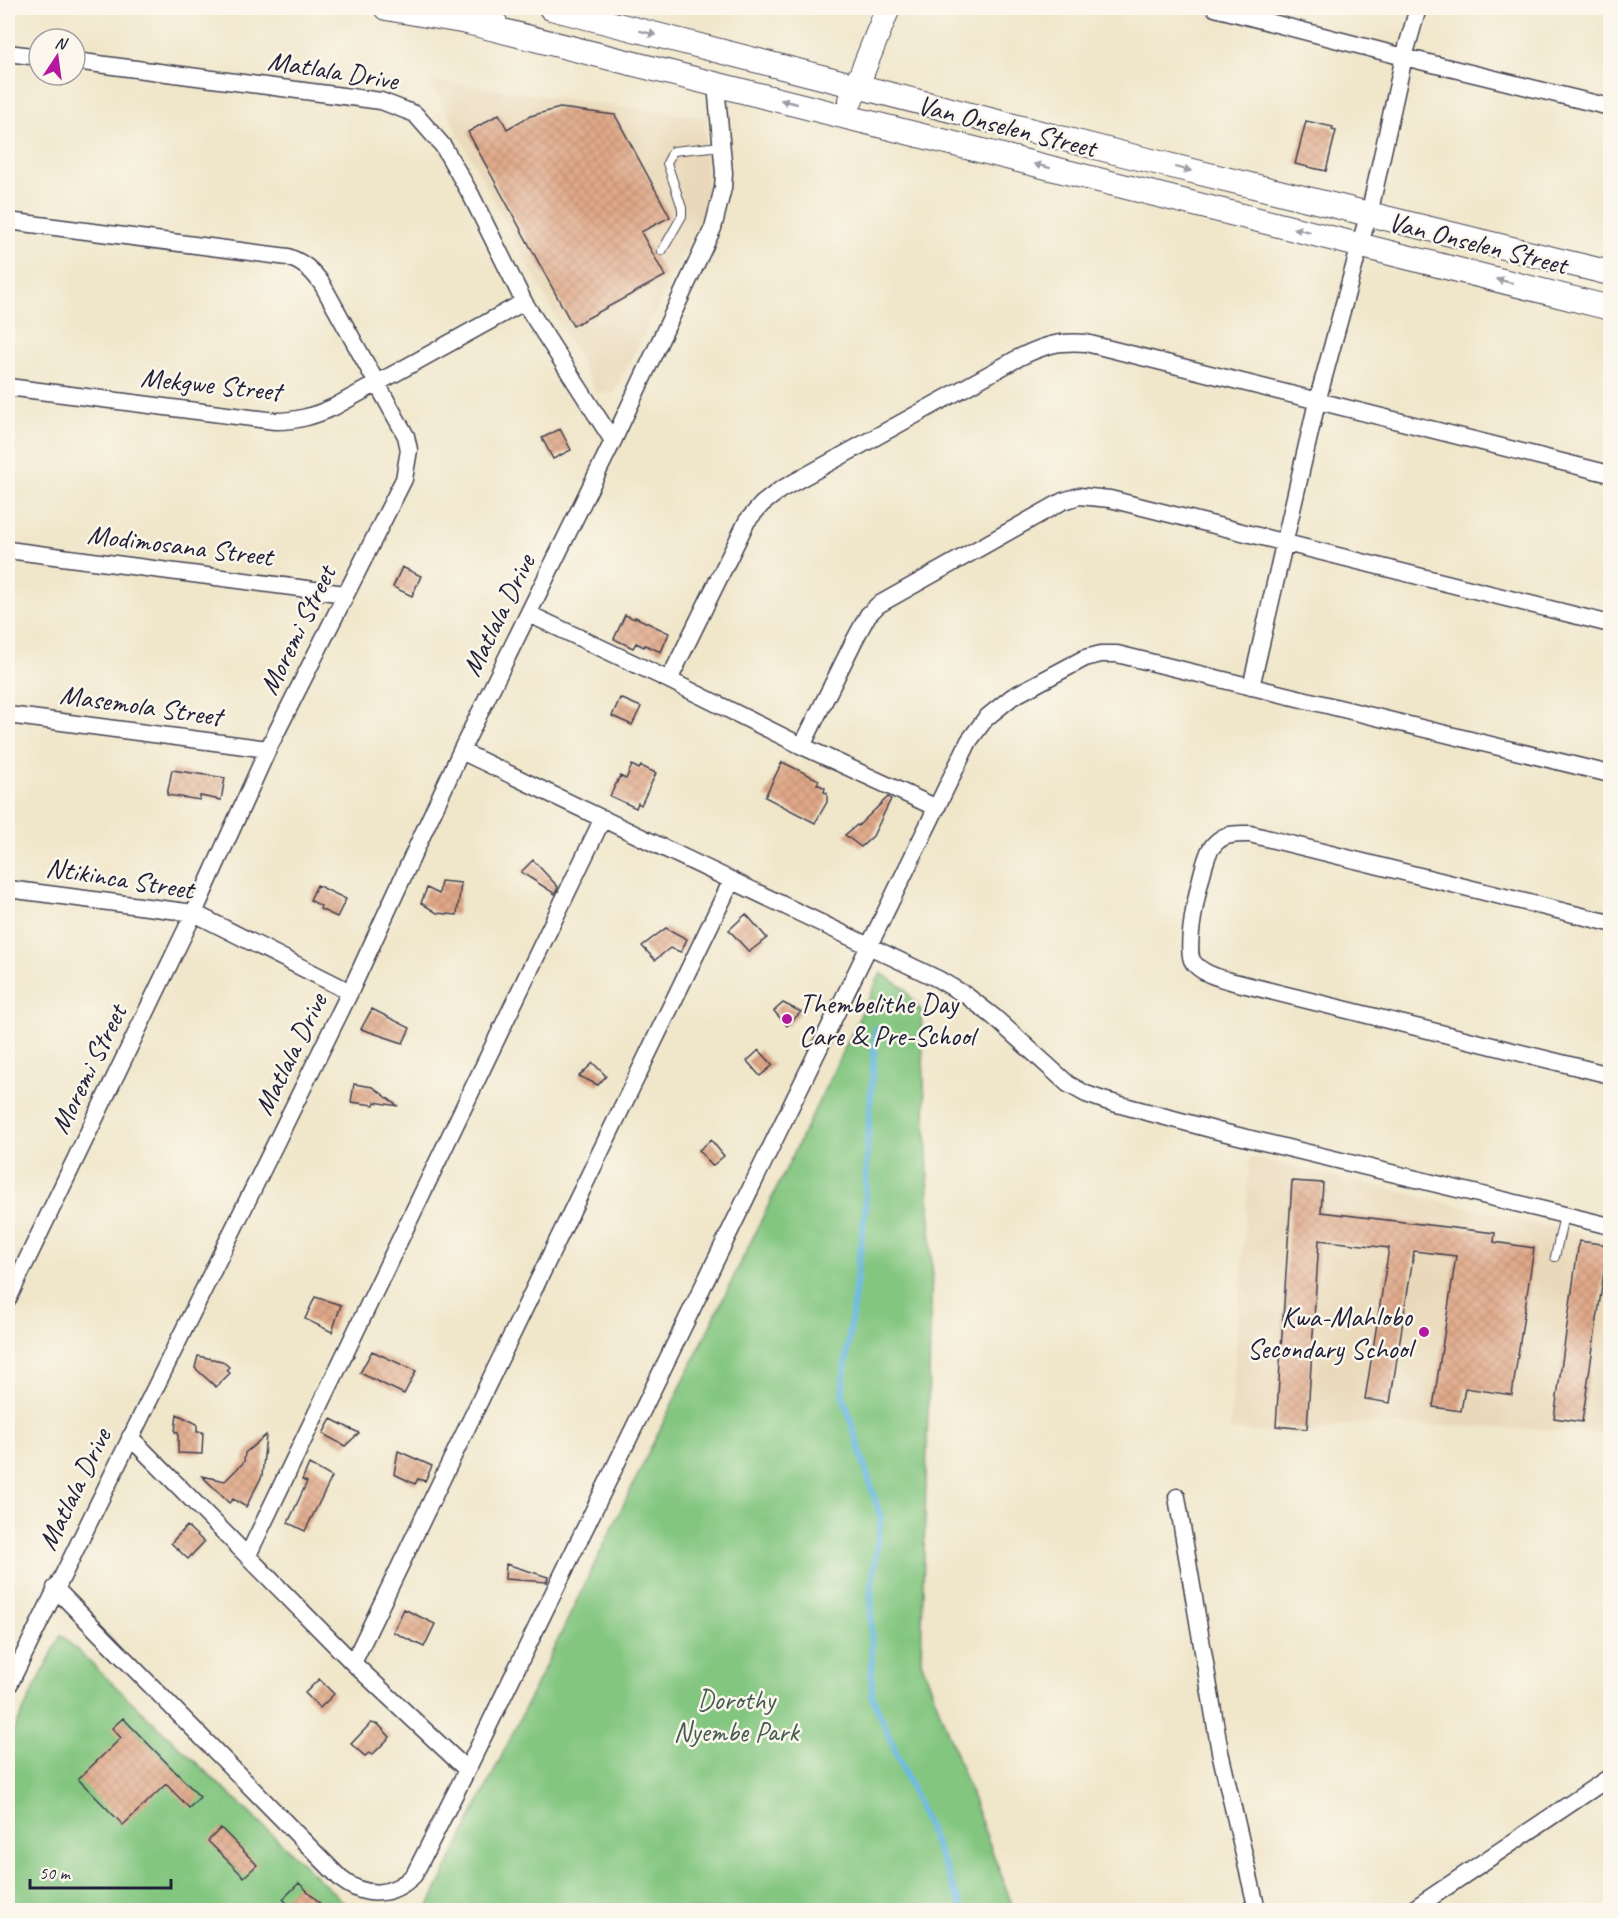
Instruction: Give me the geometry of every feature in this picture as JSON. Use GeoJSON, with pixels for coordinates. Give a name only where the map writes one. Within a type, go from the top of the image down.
{"type":"FeatureCollection","features":[{"type":"Feature","properties":{"kind":"main road","name":"Van Onselen Street"},"geometry":{"type":"LineString","coordinates":[[386,8],[467,22],[1611,308]]}},
{"type":"Feature","properties":{"kind":"main road","name":"Van Onselen Street"},"geometry":{"type":"LineString","coordinates":[[551,8],[1115,152],[1611,273]]}},
{"type":"Feature","properties":{"kind":"main road"},"geometry":{"type":"LineString","coordinates":[[846,115],[855,85],[888,8]]}},
{"type":"Feature","properties":{"kind":"street"},"geometry":{"type":"LineString","coordinates":[[1215,8],[1611,107]]}},
{"type":"Feature","properties":{"kind":"street"},"geometry":{"type":"LineString","coordinates":[[1251,687],[1317,402],[1368,214],[1404,57],[1418,8]]}},
{"type":"Feature","properties":{"kind":"street"},"geometry":{"type":"LineString","coordinates":[[8,53],[27,55]]}},
{"type":"Feature","properties":{"kind":"street","name":"Matlala Drive"},"geometry":{"type":"LineString","coordinates":[[87,63],[381,100],[415,114],[443,146],[471,195],[524,302],[614,441]]}},
{"type":"Feature","properties":{"kind":"street","name":"Matlala Drive"},"geometry":{"type":"LineString","coordinates":[[8,1687],[350,992],[461,751],[614,441],[713,228],[723,188],[722,146],[716,85]]}},
{"type":"Feature","properties":{"kind":"street","name":"Moremi Street"},"geometry":{"type":"LineString","coordinates":[[8,222],[288,257],[302,263],[322,284],[406,436],[409,450],[404,479],[268,749],[194,914],[8,1299]]}},
{"type":"Feature","properties":{"kind":"street","name":"Mekgwe Street"},"geometry":{"type":"LineString","coordinates":[[8,387],[275,421],[295,421],[334,407],[524,302]]}},
{"type":"Feature","properties":{"kind":"street"},"geometry":{"type":"LineString","coordinates":[[669,680],[747,521],[762,504],[801,478],[1020,357],[1046,345],[1064,341],[1086,343],[1611,474]]}},
{"type":"Feature","properties":{"kind":"street"},"geometry":{"type":"LineString","coordinates":[[802,746],[855,639],[868,615],[878,605],[1063,501],[1079,496],[1110,499],[1611,624]]}},
{"type":"Feature","properties":{"kind":"street","name":"Modimosana Street"},"geometry":{"type":"LineString","coordinates":[[8,550],[345,594]]}},
{"type":"Feature","properties":{"kind":"street"},"geometry":{"type":"LineString","coordinates":[[529,614],[802,746],[937,808]]}},
{"type":"Feature","properties":{"kind":"street"},"geometry":{"type":"LineString","coordinates":[[55,1588],[341,1879],[354,1889],[368,1893],[384,1892],[404,1886],[414,1875],[467,1770],[969,741],[986,718],[1012,697],[1085,658],[1101,654],[1117,654],[1611,774]]}},
{"type":"Feature","properties":{"kind":"street","name":"Masemola Street"},"geometry":{"type":"LineString","coordinates":[[8,715],[268,749]]}},
{"type":"Feature","properties":{"kind":"street"},"geometry":{"type":"LineString","coordinates":[[461,751],[938,979],[967,996],[994,1017],[1068,1084],[1086,1094],[1218,1131],[1611,1226]]}},
{"type":"Feature","properties":{"kind":"street"},"geometry":{"type":"LineString","coordinates":[[248,1555],[603,818]]}},
{"type":"Feature","properties":{"kind":"street"},"geometry":{"type":"LineString","coordinates":[[1611,923],[1250,834],[1234,834],[1220,838],[1210,849],[1192,925],[1189,952],[1193,962],[1203,970],[1234,982],[1611,1075]]}},
{"type":"Feature","properties":{"kind":"street"},"geometry":{"type":"LineString","coordinates":[[353,1663],[732,880]]}},
{"type":"Feature","properties":{"kind":"street","name":"Ntikinca Street"},"geometry":{"type":"LineString","coordinates":[[8,889],[194,914],[350,992]]}},
{"type":"Feature","properties":{"kind":"street"},"geometry":{"type":"LineString","coordinates":[[130,1437],[353,1663],[467,1770]]}},
{"type":"Feature","properties":{"kind":"street"},"geometry":{"type":"LineString","coordinates":[[1176,1497],[1220,1752],[1257,1911]]}},
{"type":"Feature","properties":{"kind":"street"},"geometry":{"type":"LineString","coordinates":[[1412,1911],[1611,1777]]}},
{"type":"Feature","properties":{"kind":"lane"},"geometry":{"type":"LineString","coordinates":[[471,8],[516,23]]}},
{"type":"Feature","properties":{"kind":"lane"},"geometry":{"type":"LineString","coordinates":[[555,34],[615,59]]}},
{"type":"Feature","properties":{"kind":"lane"},"geometry":{"type":"LineString","coordinates":[[662,251],[682,216],[682,208],[667,163],[669,156],[673,151],[722,146]]}},
{"type":"Feature","properties":{"kind":"lane"},"geometry":{"type":"LineString","coordinates":[[1555,1257],[1564,1215]]}},
{"type":"Feature","properties":{"kind":"shaded area"},"geometry":{"type":"Polygon","coordinates":[[[430,81],[704,118],[708,205],[614,393],[597,393],[430,81]]]}},
{"type":"Feature","properties":{"kind":"shaded area","name":"Kwa-Mahlobo Secondary School"},"geometry":{"type":"Polygon","coordinates":[[[1250,1157],[1610,1241],[1610,1432],[1361,1423],[1297,1435],[1230,1430],[1250,1157]]]}},
{"type":"Feature","properties":{"kind":"green space","name":"Dorothy Nyembe Park"},"geometry":{"type":"Polygon","coordinates":[[[881,973],[904,988],[921,1011],[932,1267],[921,1660],[1014,1910],[427,1910],[881,973]]]}},
{"type":"Feature","properties":{"kind":"green space"},"geometry":{"type":"Polygon","coordinates":[[[61,1635],[352,1910],[8,1910],[8,1742],[61,1635]]]}},
{"type":"Feature","properties":{"kind":"building"},"geometry":{"type":"Polygon","coordinates":[[[560,108],[615,115],[670,217],[641,232],[665,276],[573,326],[468,132],[499,114],[507,129],[530,116],[560,108]]]}},
{"type":"Feature","properties":{"kind":"building"},"geometry":{"type":"Polygon","coordinates":[[[1306,121],[1333,127],[1332,130],[1336,131],[1326,171],[1295,164],[1306,121]]]}},
{"type":"Feature","properties":{"kind":"building"},"geometry":{"type":"Polygon","coordinates":[[[560,429],[571,450],[553,459],[542,438],[560,429]]]}},
{"type":"Feature","properties":{"kind":"building"},"geometry":{"type":"Polygon","coordinates":[[[402,567],[421,576],[412,596],[393,587],[402,567]]]}},
{"type":"Feature","properties":{"kind":"building"},"geometry":{"type":"Polygon","coordinates":[[[625,615],[635,619],[635,617],[669,633],[661,652],[636,643],[633,648],[614,639],[625,615]]]}},
{"type":"Feature","properties":{"kind":"building"},"geometry":{"type":"Polygon","coordinates":[[[620,698],[641,707],[632,725],[612,716],[620,698]]]}},
{"type":"Feature","properties":{"kind":"building"},"geometry":{"type":"Polygon","coordinates":[[[782,762],[819,780],[817,784],[825,788],[827,802],[815,823],[765,797],[782,762]]]}},
{"type":"Feature","properties":{"kind":"building"},"geometry":{"type":"Polygon","coordinates":[[[632,765],[639,769],[641,766],[656,773],[641,805],[638,803],[636,808],[610,796],[620,776],[626,779],[632,765]]]}},
{"type":"Feature","properties":{"kind":"building"},"geometry":{"type":"Polygon","coordinates":[[[172,770],[225,778],[221,800],[200,796],[200,800],[167,795],[172,770]]]}},
{"type":"Feature","properties":{"kind":"building"},"geometry":{"type":"Polygon","coordinates":[[[888,797],[891,799],[873,836],[861,847],[845,835],[858,826],[888,797]]]}},
{"type":"Feature","properties":{"kind":"building"},"geometry":{"type":"Polygon","coordinates":[[[533,860],[558,887],[555,894],[521,872],[533,860]]]}},
{"type":"Feature","properties":{"kind":"building"},"geometry":{"type":"Polygon","coordinates":[[[441,881],[461,883],[457,915],[437,913],[421,903],[427,888],[439,894],[441,881]]]}},
{"type":"Feature","properties":{"kind":"building"},"geometry":{"type":"Polygon","coordinates":[[[317,885],[346,899],[337,917],[320,909],[321,906],[310,900],[317,885]]]}},
{"type":"Feature","properties":{"kind":"building"},"geometry":{"type":"Polygon","coordinates":[[[746,914],[767,938],[749,952],[729,930],[746,914]]]}},
{"type":"Feature","properties":{"kind":"building"},"geometry":{"type":"Polygon","coordinates":[[[666,928],[687,939],[681,952],[670,948],[655,960],[642,946],[666,928]]]}},
{"type":"Feature","properties":{"kind":"building","name":"Thembelithe Day Care & Pre-School"},"geometry":{"type":"Polygon","coordinates":[[[783,1003],[801,1012],[787,1026],[774,1011],[783,1003]]]}},
{"type":"Feature","properties":{"kind":"building"},"geometry":{"type":"Polygon","coordinates":[[[372,1009],[410,1028],[403,1043],[361,1029],[372,1009]]]}},
{"type":"Feature","properties":{"kind":"building"},"geometry":{"type":"Polygon","coordinates":[[[759,1050],[773,1065],[760,1076],[747,1061],[759,1050]]]}},
{"type":"Feature","properties":{"kind":"building"},"geometry":{"type":"Polygon","coordinates":[[[593,1063],[606,1076],[598,1085],[579,1076],[593,1063]]]}},
{"type":"Feature","properties":{"kind":"building"},"geometry":{"type":"Polygon","coordinates":[[[354,1084],[373,1087],[398,1106],[375,1102],[374,1105],[351,1102],[354,1084]]]}},
{"type":"Feature","properties":{"kind":"building"},"geometry":{"type":"Polygon","coordinates":[[[711,1140],[724,1156],[712,1166],[699,1150],[711,1140]]]}},
{"type":"Feature","properties":{"kind":"building"},"geometry":{"type":"Polygon","coordinates":[[[1292,1181],[1323,1183],[1321,1212],[1495,1233],[1494,1242],[1534,1248],[1512,1395],[1465,1388],[1461,1411],[1433,1407],[1456,1256],[1414,1251],[1390,1403],[1365,1399],[1389,1248],[1319,1240],[1307,1429],[1276,1426],[1292,1181]]]}},
{"type":"Feature","properties":{"kind":"building"},"geometry":{"type":"Polygon","coordinates":[[[1579,1241],[1608,1245],[1582,1422],[1554,1418],[1579,1241]]]}},
{"type":"Feature","properties":{"kind":"building"},"geometry":{"type":"Polygon","coordinates":[[[315,1297],[341,1305],[332,1332],[305,1319],[315,1297]]]}},
{"type":"Feature","properties":{"kind":"building"},"geometry":{"type":"Polygon","coordinates":[[[372,1351],[416,1371],[404,1394],[360,1373],[372,1351]]]}},
{"type":"Feature","properties":{"kind":"building"},"geometry":{"type":"Polygon","coordinates":[[[198,1356],[222,1361],[229,1367],[226,1370],[230,1373],[216,1387],[195,1368],[198,1356]]]}},
{"type":"Feature","properties":{"kind":"building"},"geometry":{"type":"Polygon","coordinates":[[[177,1414],[197,1424],[197,1432],[203,1432],[202,1454],[178,1453],[178,1432],[175,1432],[177,1414]]]}},
{"type":"Feature","properties":{"kind":"building"},"geometry":{"type":"Polygon","coordinates":[[[331,1419],[359,1433],[345,1446],[323,1434],[331,1419]]]}},
{"type":"Feature","properties":{"kind":"building"},"geometry":{"type":"Polygon","coordinates":[[[266,1435],[262,1476],[246,1507],[233,1499],[229,1503],[202,1476],[225,1481],[244,1462],[245,1453],[266,1435]]]}},
{"type":"Feature","properties":{"kind":"building"},"geometry":{"type":"Polygon","coordinates":[[[398,1451],[432,1466],[425,1481],[418,1479],[415,1484],[394,1474],[398,1451]]]}},
{"type":"Feature","properties":{"kind":"building"},"geometry":{"type":"Polygon","coordinates":[[[309,1464],[332,1477],[305,1531],[288,1523],[307,1482],[302,1480],[309,1464]]]}},
{"type":"Feature","properties":{"kind":"building"},"geometry":{"type":"Polygon","coordinates":[[[187,1526],[204,1542],[188,1559],[171,1543],[187,1526]]]}},
{"type":"Feature","properties":{"kind":"building"},"geometry":{"type":"Polygon","coordinates":[[[506,1564],[548,1577],[547,1582],[505,1579],[506,1564]]]}},
{"type":"Feature","properties":{"kind":"building"},"geometry":{"type":"Polygon","coordinates":[[[404,1609],[435,1624],[424,1647],[393,1632],[404,1609]]]}},
{"type":"Feature","properties":{"kind":"building"},"geometry":{"type":"Polygon","coordinates":[[[319,1679],[334,1694],[320,1708],[305,1693],[319,1679]]]}},
{"type":"Feature","properties":{"kind":"building"},"geometry":{"type":"Polygon","coordinates":[[[123,1718],[200,1797],[189,1808],[166,1784],[123,1825],[78,1779],[121,1738],[112,1728],[123,1718]]]}},
{"type":"Feature","properties":{"kind":"building"},"geometry":{"type":"Polygon","coordinates":[[[371,1723],[379,1725],[390,1737],[372,1755],[369,1753],[365,1756],[351,1744],[371,1723]]]}},
{"type":"Feature","properties":{"kind":"building"},"geometry":{"type":"Polygon","coordinates":[[[221,1828],[257,1865],[244,1877],[208,1841],[221,1828]]]}},
{"type":"Feature","properties":{"kind":"building"},"geometry":{"type":"Polygon","coordinates":[[[299,1883],[328,1911],[295,1911],[283,1899],[299,1883]]]}},
{"type":"Feature","properties":{"kind":"waterway"},"geometry":{"type":"LineString","coordinates":[[876,1028],[865,1212],[842,1392],[881,1519],[871,1591],[872,1696],[963,1910]]}},
{"type":"Feature","properties":{"kind":"place","name":"Thembelithe Day Care & Pre-School"},"geometry":{"type":"Point","coordinates":[787,1019]}},
{"type":"Feature","properties":{"kind":"place","name":"Kwa-Mahlobo Secondary School"},"geometry":{"type":"Point","coordinates":[1424,1332]}}]}
